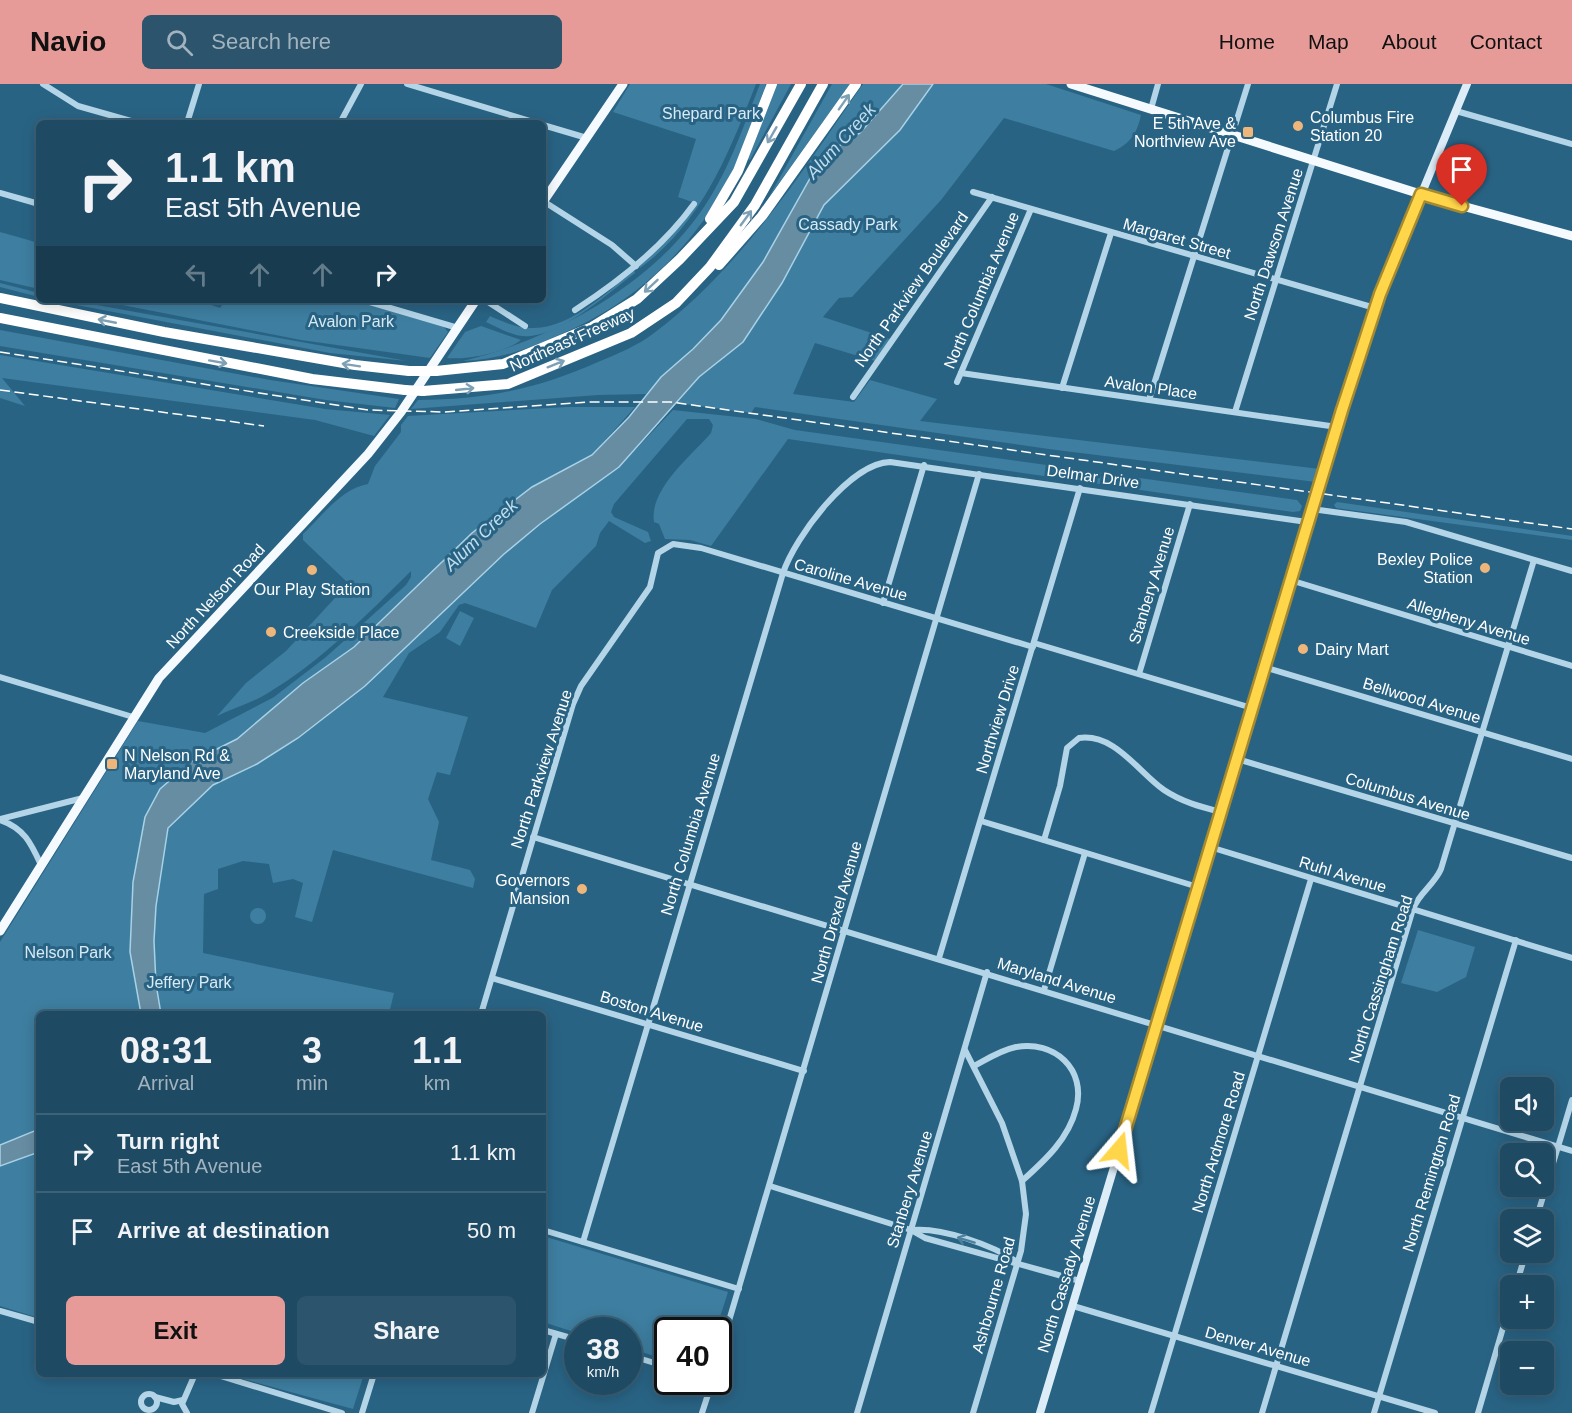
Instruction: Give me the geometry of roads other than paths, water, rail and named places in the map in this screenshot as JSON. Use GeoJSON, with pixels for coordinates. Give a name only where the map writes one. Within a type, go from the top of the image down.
{"type":"FeatureCollection","features":[{"type":"Feature","properties":{"kind":"highway"},"geometry":{"type":"LineString","coordinates":[[690,247],[721,204],[738,171],[772,84]]}},
{"type":"Feature","properties":{"kind":"highway","name":"Northeast Freeway"},"geometry":{"type":"LineString","coordinates":[[0,298],[195,338],[355,365],[436,371],[504,364],[592,327],[636,299],[734,202],[801,84]]}},
{"type":"Feature","properties":{"kind":"highway","name":"Northeast Freeway"},"geometry":{"type":"LineString","coordinates":[[0,318],[312,379],[423,391],[508,384],[631,333],[682,296],[710,267],[755,205],[823,84]]}},
{"type":"Feature","properties":{"kind":"highway"},"geometry":{"type":"LineString","coordinates":[[682,296],[716,269],[746,237],[856,84]]}},
{"type":"Feature","properties":{"kind":"main road"},"geometry":{"type":"LineString","coordinates":[[546,198],[623,84]]}},
{"type":"Feature","properties":{"kind":"main road"},"geometry":{"type":"LineString","coordinates":[[1071,84],[1421,194],[1572,236]]}},
{"type":"Feature","properties":{"kind":"main road","name":"North Nelson Road"},"geometry":{"type":"LineString","coordinates":[[0,931],[133,717],[164,672],[368,454],[400,412],[474,303]]}},
{"type":"Feature","properties":{"kind":"street"},"geometry":{"type":"LineString","coordinates":[[43,84],[78,106],[127,120]]}},
{"type":"Feature","properties":{"kind":"street"},"geometry":{"type":"LineString","coordinates":[[188,120],[199,84]]}},
{"type":"Feature","properties":{"kind":"street"},"geometry":{"type":"LineString","coordinates":[[342,120],[361,84]]}},
{"type":"Feature","properties":{"kind":"street"},"geometry":{"type":"LineString","coordinates":[[407,84],[432,88],[528,120]]}},
{"type":"Feature","properties":{"kind":"street"},"geometry":{"type":"LineString","coordinates":[[1150,109],[1158,84]]}},
{"type":"Feature","properties":{"kind":"street"},"geometry":{"type":"LineString","coordinates":[[1149,400],[1248,85],[1239,84]]}},
{"type":"Feature","properties":{"kind":"street","name":"North Dawson Avenue"},"geometry":{"type":"LineString","coordinates":[[1235,412],[1337,84]]}},
{"type":"Feature","properties":{"kind":"street","name":"North Cassady Avenue"},"geometry":{"type":"LineString","coordinates":[[1040,1413],[1307,522],[1375,308],[1467,84]]}},
{"type":"Feature","properties":{"kind":"street"},"geometry":{"type":"LineString","coordinates":[[1456,111],[1572,144]]}},
{"type":"Feature","properties":{"kind":"street"},"geometry":{"type":"LineString","coordinates":[[546,126],[587,138]]}},
{"type":"Feature","properties":{"kind":"street"},"geometry":{"type":"LineString","coordinates":[[0,192],[36,203]]}},
{"type":"Feature","properties":{"kind":"street","name":"Margaret Street"},"geometry":{"type":"LineString","coordinates":[[973,192],[1375,308]]}},
{"type":"Feature","properties":{"kind":"street","name":"North Parkview Boulevard"},"geometry":{"type":"LineString","coordinates":[[853,397],[992,197]]}},
{"type":"Feature","properties":{"kind":"street"},"geometry":{"type":"LineString","coordinates":[[546,204],[612,245],[636,266]]}},
{"type":"Feature","properties":{"kind":"street"},"geometry":{"type":"LineString","coordinates":[[575,310],[636,266],[664,239],[694,204]]}},
{"type":"Feature","properties":{"kind":"street","name":"North Columbia Avenue"},"geometry":{"type":"LineString","coordinates":[[957,382],[1031,209]]}},
{"type":"Feature","properties":{"kind":"street"},"geometry":{"type":"LineString","coordinates":[[1062,388],[1111,233]]}},
{"type":"Feature","properties":{"kind":"street"},"geometry":{"type":"LineString","coordinates":[[373,303],[458,328]]}},
{"type":"Feature","properties":{"kind":"street"},"geometry":{"type":"LineString","coordinates":[[490,303],[525,326]]}},
{"type":"Feature","properties":{"kind":"street","name":"Avalon Place"},"geometry":{"type":"LineString","coordinates":[[961,373],[1337,427]]}},
{"type":"Feature","properties":{"kind":"street","name":"Delmar Drive"},"geometry":{"type":"LineString","coordinates":[[875,464],[890,462],[924,465],[1307,522]]}},
{"type":"Feature","properties":{"kind":"street","name":"North Columbia Avenue"},"geometry":{"type":"LineString","coordinates":[[583,1242],[791,551],[812,519],[827,503],[875,464]]}},
{"type":"Feature","properties":{"kind":"street"},"geometry":{"type":"LineString","coordinates":[[883,603],[924,465]]}},
{"type":"Feature","properties":{"kind":"street","name":"North Drexel Avenue"},"geometry":{"type":"LineString","coordinates":[[730,1317],[979,474]]}},
{"type":"Feature","properties":{"kind":"street","name":"Northview Drive"},"geometry":{"type":"LineString","coordinates":[[939,958],[1080,488]]}},
{"type":"Feature","properties":{"kind":"street","name":"Stanbery Avenue"},"geometry":{"type":"LineString","coordinates":[[1139,674],[1190,504]]}},
{"type":"Feature","properties":{"kind":"street"},"geometry":{"type":"LineString","coordinates":[[1312,509],[1406,522],[1572,572]]}},
{"type":"Feature","properties":{"kind":"street","name":"Caroline Avenue"},"geometry":{"type":"LineString","coordinates":[[661,549],[673,544],[693,546],[883,603],[1252,708]]}},
{"type":"Feature","properties":{"kind":"street","name":"North Parkview Avenue"},"geometry":{"type":"LineString","coordinates":[[482,1011],[577,693],[650,587],[656,559],[661,549]]}},
{"type":"Feature","properties":{"kind":"street","name":"North Cassingham Road"},"geometry":{"type":"LineString","coordinates":[[1263,1413],[1413,909],[1420,895],[1440,872],[1534,560]]}},
{"type":"Feature","properties":{"kind":"street","name":"Allegheny Avenue"},"geometry":{"type":"LineString","coordinates":[[1290,580],[1572,666]]}},
{"type":"Feature","properties":{"kind":"street","name":"Bellwood Avenue"},"geometry":{"type":"LineString","coordinates":[[1264,667],[1572,759]]}},
{"type":"Feature","properties":{"kind":"street"},"geometry":{"type":"LineString","coordinates":[[0,677],[133,717]]}},
{"type":"Feature","properties":{"kind":"street"},"geometry":{"type":"LineString","coordinates":[[1044,840],[1060,786],[1067,748],[1073,741],[1083,738],[1108,744],[1120,751],[1164,790],[1188,803],[1221,812]]}},
{"type":"Feature","properties":{"kind":"street","name":"Columbus Avenue"},"geometry":{"type":"LineString","coordinates":[[1237,759],[1572,858]]}},
{"type":"Feature","properties":{"kind":"street"},"geometry":{"type":"LineString","coordinates":[[0,820],[83,798]]}},
{"type":"Feature","properties":{"kind":"street"},"geometry":{"type":"LineString","coordinates":[[0,820],[22,832],[41,865]]}},
{"type":"Feature","properties":{"kind":"street"},"geometry":{"type":"LineString","coordinates":[[981,821],[1198,886]]}},
{"type":"Feature","properties":{"kind":"street","name":"Maryland Avenue"},"geometry":{"type":"LineString","coordinates":[[533,837],[987,972],[1572,1151]]}},
{"type":"Feature","properties":{"kind":"street","name":"Ruhl Avenue"},"geometry":{"type":"LineString","coordinates":[[1210,848],[1572,958]]}},
{"type":"Feature","properties":{"kind":"street"},"geometry":{"type":"LineString","coordinates":[[1044,990],[1086,853]]}},
{"type":"Feature","properties":{"kind":"street","name":"North Ardmore Road"},"geometry":{"type":"LineString","coordinates":[[1151,1413],[1311,879]]}},
{"type":"Feature","properties":{"kind":"street","name":"North Remington Road"},"geometry":{"type":"LineString","coordinates":[[1374,1413],[1516,940]]}},
{"type":"Feature","properties":{"kind":"street","name":"Stanbery Avenue"},"geometry":{"type":"LineString","coordinates":[[857,1413],[987,972]]}},
{"type":"Feature","properties":{"kind":"street","name":"Boston Avenue"},"geometry":{"type":"LineString","coordinates":[[492,978],[804,1071]]}},
{"type":"Feature","properties":{"kind":"street"},"geometry":{"type":"LineString","coordinates":[[974,1066],[1006,1050],[1040,1047],[1059,1054],[1077,1078],[1078,1097],[1072,1121],[1055,1149],[1022,1181]]}},
{"type":"Feature","properties":{"kind":"street","name":"Ashbourne Road"},"geometry":{"type":"LineString","coordinates":[[965,1050],[1002,1123],[1022,1181],[1026,1214],[1017,1262],[973,1413]]}},
{"type":"Feature","properties":{"kind":"street"},"geometry":{"type":"LineString","coordinates":[[1539,1209],[1572,1100]]}},
{"type":"Feature","properties":{"kind":"street"},"geometry":{"type":"LineString","coordinates":[[770,1186],[911,1230],[925,1238],[999,1261],[1017,1262],[1080,1281]]}},
{"type":"Feature","properties":{"kind":"street"},"geometry":{"type":"LineString","coordinates":[[911,1230],[928,1228],[1003,1251],[1017,1262]]}},
{"type":"Feature","properties":{"kind":"street"},"geometry":{"type":"LineString","coordinates":[[546,1231],[739,1289]]}},
{"type":"Feature","properties":{"kind":"street","name":"Denver Avenue"},"geometry":{"type":"LineString","coordinates":[[1073,1306],[1435,1413]]}},
{"type":"Feature","properties":{"kind":"street"},"geometry":{"type":"LineString","coordinates":[[0,1311],[36,1321]]}},
{"type":"Feature","properties":{"kind":"street"},"geometry":{"type":"LineString","coordinates":[[1478,1413],[1503,1329]]}},
{"type":"Feature","properties":{"kind":"street"},"geometry":{"type":"LineString","coordinates":[[546,1331],[564,1336]]}},
{"type":"Feature","properties":{"kind":"street"},"geometry":{"type":"LineString","coordinates":[[546,1367],[556,1334]]}},
{"type":"Feature","properties":{"kind":"street"},"geometry":{"type":"LineString","coordinates":[[187,1413],[182,1404],[194,1377]]}},
{"type":"Feature","properties":{"kind":"street"},"geometry":{"type":"LineString","coordinates":[[224,1377],[342,1413]]}},
{"type":"Feature","properties":{"kind":"street"},"geometry":{"type":"LineString","coordinates":[[362,1413],[373,1377]]}},
{"type":"Feature","properties":{"kind":"street"},"geometry":{"type":"LineString","coordinates":[[532,1413],[543,1377]]}},
{"type":"Feature","properties":{"kind":"street"},"geometry":{"type":"LineString","coordinates":[[702,1413],[708,1395]]}},
{"type":"Feature","properties":{"kind":"street"},"geometry":{"type":"LineString","coordinates":[[155,1397],[174,1402],[183,1400]]}},
{"type":"Feature","properties":{"kind":"water","name":"Alum Creek"},"geometry":{"type":"Polygon","coordinates":[[[903,84],[933,84],[900,130],[824,205],[782,283],[743,342],[699,377],[619,467],[540,524],[504,554],[365,686],[298,738],[257,764],[213,785],[168,828],[156,906],[154,941],[156,984],[160,1011],[140,1011],[130,952],[133,882],[145,817],[160,789],[191,762],[237,739],[303,683],[354,647],[472,533],[532,487],[592,455],[629,417],[661,377],[721,320],[763,262],[817,166],[832,150],[860,133],[903,84]]]}},
{"type":"Feature","properties":{"kind":"water"},"geometry":{"type":"Polygon","coordinates":[[[36,1130],[36,1153],[0,1166],[0,1145],[36,1130]]]}},
{"type":"Feature","properties":{"kind":"railway"},"geometry":{"type":"LineString","coordinates":[[0,352],[368,410],[445,412],[589,402],[671,402],[1572,529]]}},
{"type":"Feature","properties":{"kind":"railway"},"geometry":{"type":"LineString","coordinates":[[0,390],[264,426]]}},
{"type":"Feature","properties":{"kind":"place","name":"Columbus Fire Station 20"},"geometry":{"type":"Point","coordinates":[1298,126]}},
{"type":"Feature","properties":{"kind":"place","name":"E 5th Ave & Northview Ave"},"geometry":{"type":"Point","coordinates":[1248,132]}},
{"type":"Feature","properties":{"kind":"place","name":"Bexley Police Station"},"geometry":{"type":"Point","coordinates":[1485,568]}},
{"type":"Feature","properties":{"kind":"place","name":"Our Play Station"},"geometry":{"type":"Point","coordinates":[312,570]}},
{"type":"Feature","properties":{"kind":"place","name":"Creekside Place"},"geometry":{"type":"Point","coordinates":[271,632]}},
{"type":"Feature","properties":{"kind":"place","name":"Dairy Mart"},"geometry":{"type":"Point","coordinates":[1303,649]}},
{"type":"Feature","properties":{"kind":"place","name":"N Nelson Rd & Maryland Ave"},"geometry":{"type":"Point","coordinates":[112,764]}},
{"type":"Feature","properties":{"kind":"place","name":"Governors Mansion"},"geometry":{"type":"Point","coordinates":[582,889]}},
{"type":"Feature","properties":{"kind":"park label","name":"Shepard Park"},"geometry":{"type":"Point","coordinates":[711,113]}},
{"type":"Feature","properties":{"kind":"park label","name":"Cassady Park"},"geometry":{"type":"Point","coordinates":[848,224]}},
{"type":"Feature","properties":{"kind":"park label","name":"Avalon Park"},"geometry":{"type":"Point","coordinates":[351,321]}},
{"type":"Feature","properties":{"kind":"park label","name":"Nelson Park"},"geometry":{"type":"Point","coordinates":[68,952]}},
{"type":"Feature","properties":{"kind":"park label","name":"Jeffery Park"},"geometry":{"type":"Point","coordinates":[189,982]}}]}
